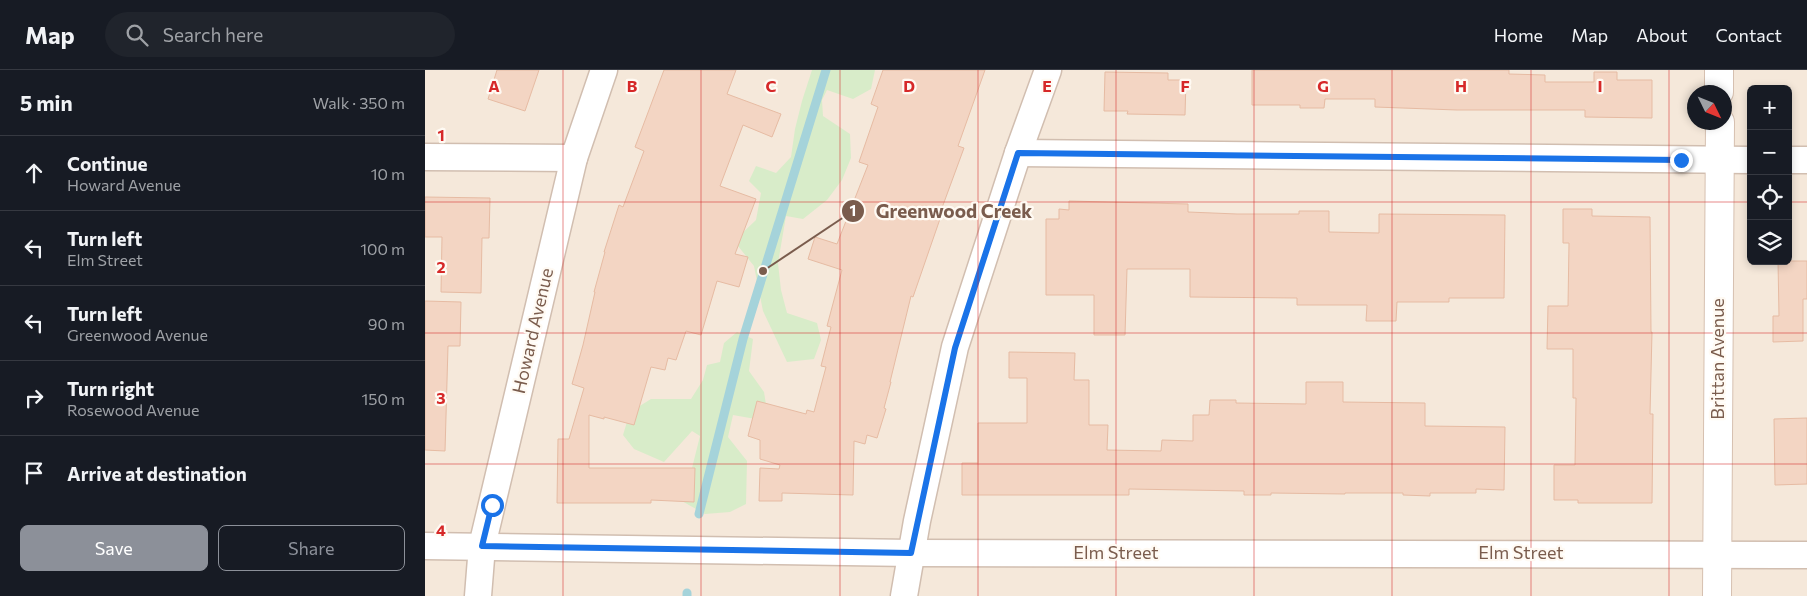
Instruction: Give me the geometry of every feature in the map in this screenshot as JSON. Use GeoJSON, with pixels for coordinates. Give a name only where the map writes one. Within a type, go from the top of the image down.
{"type":"FeatureCollection","features":[{"type":"Feature","properties":{"kind":"main road"},"geometry":{"type":"LineString","coordinates":[[1719,70],[1719,85]]}},
{"type":"Feature","properties":{"kind":"main road","name":"Brittan Avenue"},"geometry":{"type":"LineString","coordinates":[[1717,596],[1720,130]]}},
{"type":"Feature","properties":{"kind":"street","name":"Howard Avenue"},"geometry":{"type":"LineString","coordinates":[[478,596],[482,546],[573,158],[604,70]]}},
{"type":"Feature","properties":{"kind":"street"},"geometry":{"type":"LineString","coordinates":[[904,596],[911,553],[955,348],[1018,153],[1048,70]]}},
{"type":"Feature","properties":{"kind":"street"},"geometry":{"type":"LineString","coordinates":[[1018,153],[1747,160]]}},
{"type":"Feature","properties":{"kind":"street"},"geometry":{"type":"LineString","coordinates":[[425,157],[573,158]]}},
{"type":"Feature","properties":{"kind":"street"},"geometry":{"type":"LineString","coordinates":[[1792,160],[1807,160]]}},
{"type":"Feature","properties":{"kind":"street","name":"Elm Street"},"geometry":{"type":"LineString","coordinates":[[425,546],[911,553],[1807,554]]}},
{"type":"Feature","properties":{"kind":"shaded area"},"geometry":{"type":"Polygon","coordinates":[[[425,70],[1807,70],[1807,596],[425,596],[425,70]]]}},
{"type":"Feature","properties":{"kind":"green space"},"geometry":{"type":"Polygon","coordinates":[[[812,70],[875,70],[871,89],[853,99],[827,90],[822,100],[823,116],[850,134],[851,158],[842,180],[827,200],[803,219],[786,216],[778,263],[781,290],[787,313],[817,323],[821,340],[814,359],[787,362],[763,311],[754,266],[734,241],[756,220],[761,193],[749,181],[756,166],[776,173],[791,157],[795,129],[812,70]]]}},
{"type":"Feature","properties":{"kind":"green space"},"geometry":{"type":"Polygon","coordinates":[[[737,332],[753,339],[749,371],[764,392],[767,411],[761,420],[733,415],[728,437],[747,461],[746,504],[730,512],[705,514],[680,500],[687,488],[700,436],[692,431],[664,462],[634,449],[623,435],[630,412],[651,399],[691,399],[703,380],[707,365],[720,362],[724,343],[737,332]]]}},
{"type":"Feature","properties":{"kind":"building"},"geometry":{"type":"Polygon","coordinates":[[[497,70],[539,70],[525,111],[488,99],[497,70]]]}},
{"type":"Feature","properties":{"kind":"building"},"geometry":{"type":"Polygon","coordinates":[[[664,70],[736,70],[727,94],[781,114],[772,137],[743,125],[720,186],[756,199],[735,254],[748,257],[739,287],[717,281],[701,335],[686,331],[676,360],[668,358],[665,370],[651,367],[634,425],[589,415],[589,468],[695,468],[694,502],[651,500],[651,503],[557,503],[558,439],[569,439],[584,388],[572,384],[583,345],[594,292],[619,205],[623,207],[644,151],[635,147],[664,70]]]}},
{"type":"Feature","properties":{"kind":"building"},"geometry":{"type":"Polygon","coordinates":[[[883,70],[985,70],[958,146],[964,148],[939,216],[941,216],[913,297],[911,296],[884,408],[886,409],[877,438],[867,435],[865,444],[854,441],[853,495],[782,493],[782,501],[759,501],[760,468],[779,469],[780,465],[760,459],[760,440],[748,436],[757,401],[806,414],[807,410],[814,412],[826,367],[821,366],[831,327],[827,326],[842,270],[808,259],[815,237],[837,244],[868,165],[859,162],[878,107],[871,104],[883,70]]]}},
{"type":"Feature","properties":{"kind":"building"},"geometry":{"type":"Polygon","coordinates":[[[1252,70],[1509,70],[1509,74],[1545,75],[1545,82],[1594,82],[1594,72],[1617,72],[1617,80],[1652,80],[1652,118],[1585,117],[1585,110],[1457,110],[1375,107],[1375,99],[1325,99],[1324,108],[1300,108],[1300,105],[1252,105],[1252,70]]]}},
{"type":"Feature","properties":{"kind":"building"},"geometry":{"type":"Polygon","coordinates":[[[1105,72],[1168,73],[1168,80],[1186,80],[1185,115],[1127,114],[1128,111],[1104,111],[1105,72]]]}},
{"type":"Feature","properties":{"kind":"building"},"geometry":{"type":"Polygon","coordinates":[[[425,197],[490,198],[489,238],[482,238],[481,293],[441,292],[442,237],[425,237],[425,197]]]}},
{"type":"Feature","properties":{"kind":"building"},"geometry":{"type":"Polygon","coordinates":[[[1069,201],[1188,204],[1188,212],[1237,214],[1299,214],[1299,211],[1329,211],[1329,232],[1379,233],[1379,214],[1505,215],[1504,298],[1449,298],[1449,302],[1397,302],[1396,321],[1366,321],[1367,305],[1297,305],[1297,298],[1190,297],[1190,269],[1127,269],[1125,335],[1094,335],[1094,295],[1046,295],[1046,219],[1059,219],[1059,209],[1069,210],[1069,201]]]}},
{"type":"Feature","properties":{"kind":"building"},"geometry":{"type":"Polygon","coordinates":[[[1563,209],[1592,209],[1592,216],[1650,217],[1652,332],[1650,414],[1653,414],[1652,503],[1578,503],[1578,500],[1554,500],[1554,465],[1575,465],[1576,398],[1573,398],[1573,349],[1547,349],[1548,306],[1568,306],[1569,243],[1563,243],[1563,209]]]}},
{"type":"Feature","properties":{"kind":"building"},"geometry":{"type":"Polygon","coordinates":[[[1792,261],[1807,261],[1807,299],[1803,299],[1803,341],[1773,342],[1773,316],[1779,316],[1778,265],[1792,265],[1792,261]]]}},
{"type":"Feature","properties":{"kind":"building"},"geometry":{"type":"Polygon","coordinates":[[[425,301],[461,302],[460,346],[448,346],[445,451],[425,450],[425,301]]]}},
{"type":"Feature","properties":{"kind":"building"},"geometry":{"type":"Polygon","coordinates":[[[1009,352],[1075,353],[1074,380],[1089,380],[1089,425],[1108,425],[1107,450],[1161,451],[1162,440],[1193,441],[1193,415],[1209,415],[1210,400],[1236,400],[1236,403],[1306,404],[1306,382],[1343,382],[1343,402],[1425,403],[1425,426],[1505,427],[1504,490],[1476,489],[1476,493],[1430,493],[1430,496],[1403,495],[1403,493],[1271,493],[1271,495],[1244,495],[1244,491],[1129,489],[1129,495],[962,495],[962,463],[978,463],[978,423],[1027,423],[1027,378],[1009,378],[1009,352]]]}},
{"type":"Feature","properties":{"kind":"building"},"geometry":{"type":"Polygon","coordinates":[[[1807,418],[1807,484],[1775,485],[1774,419],[1807,418]]]}},
{"type":"Feature","properties":{"kind":"waterway"},"geometry":{"type":"LineString","coordinates":[[699,514],[743,339],[826,70]]}},
{"type":"Feature","properties":{"kind":"place","name":"Greenwood Creek"},"geometry":{"type":"Point","coordinates":[763,271]}},
{"type":"Feature","properties":{"kind":"route"},"geometry":{"type":"LineString","coordinates":[[492,505],[482,546],[911,553],[955,348],[1018,153],[1681,160]]}}]}
